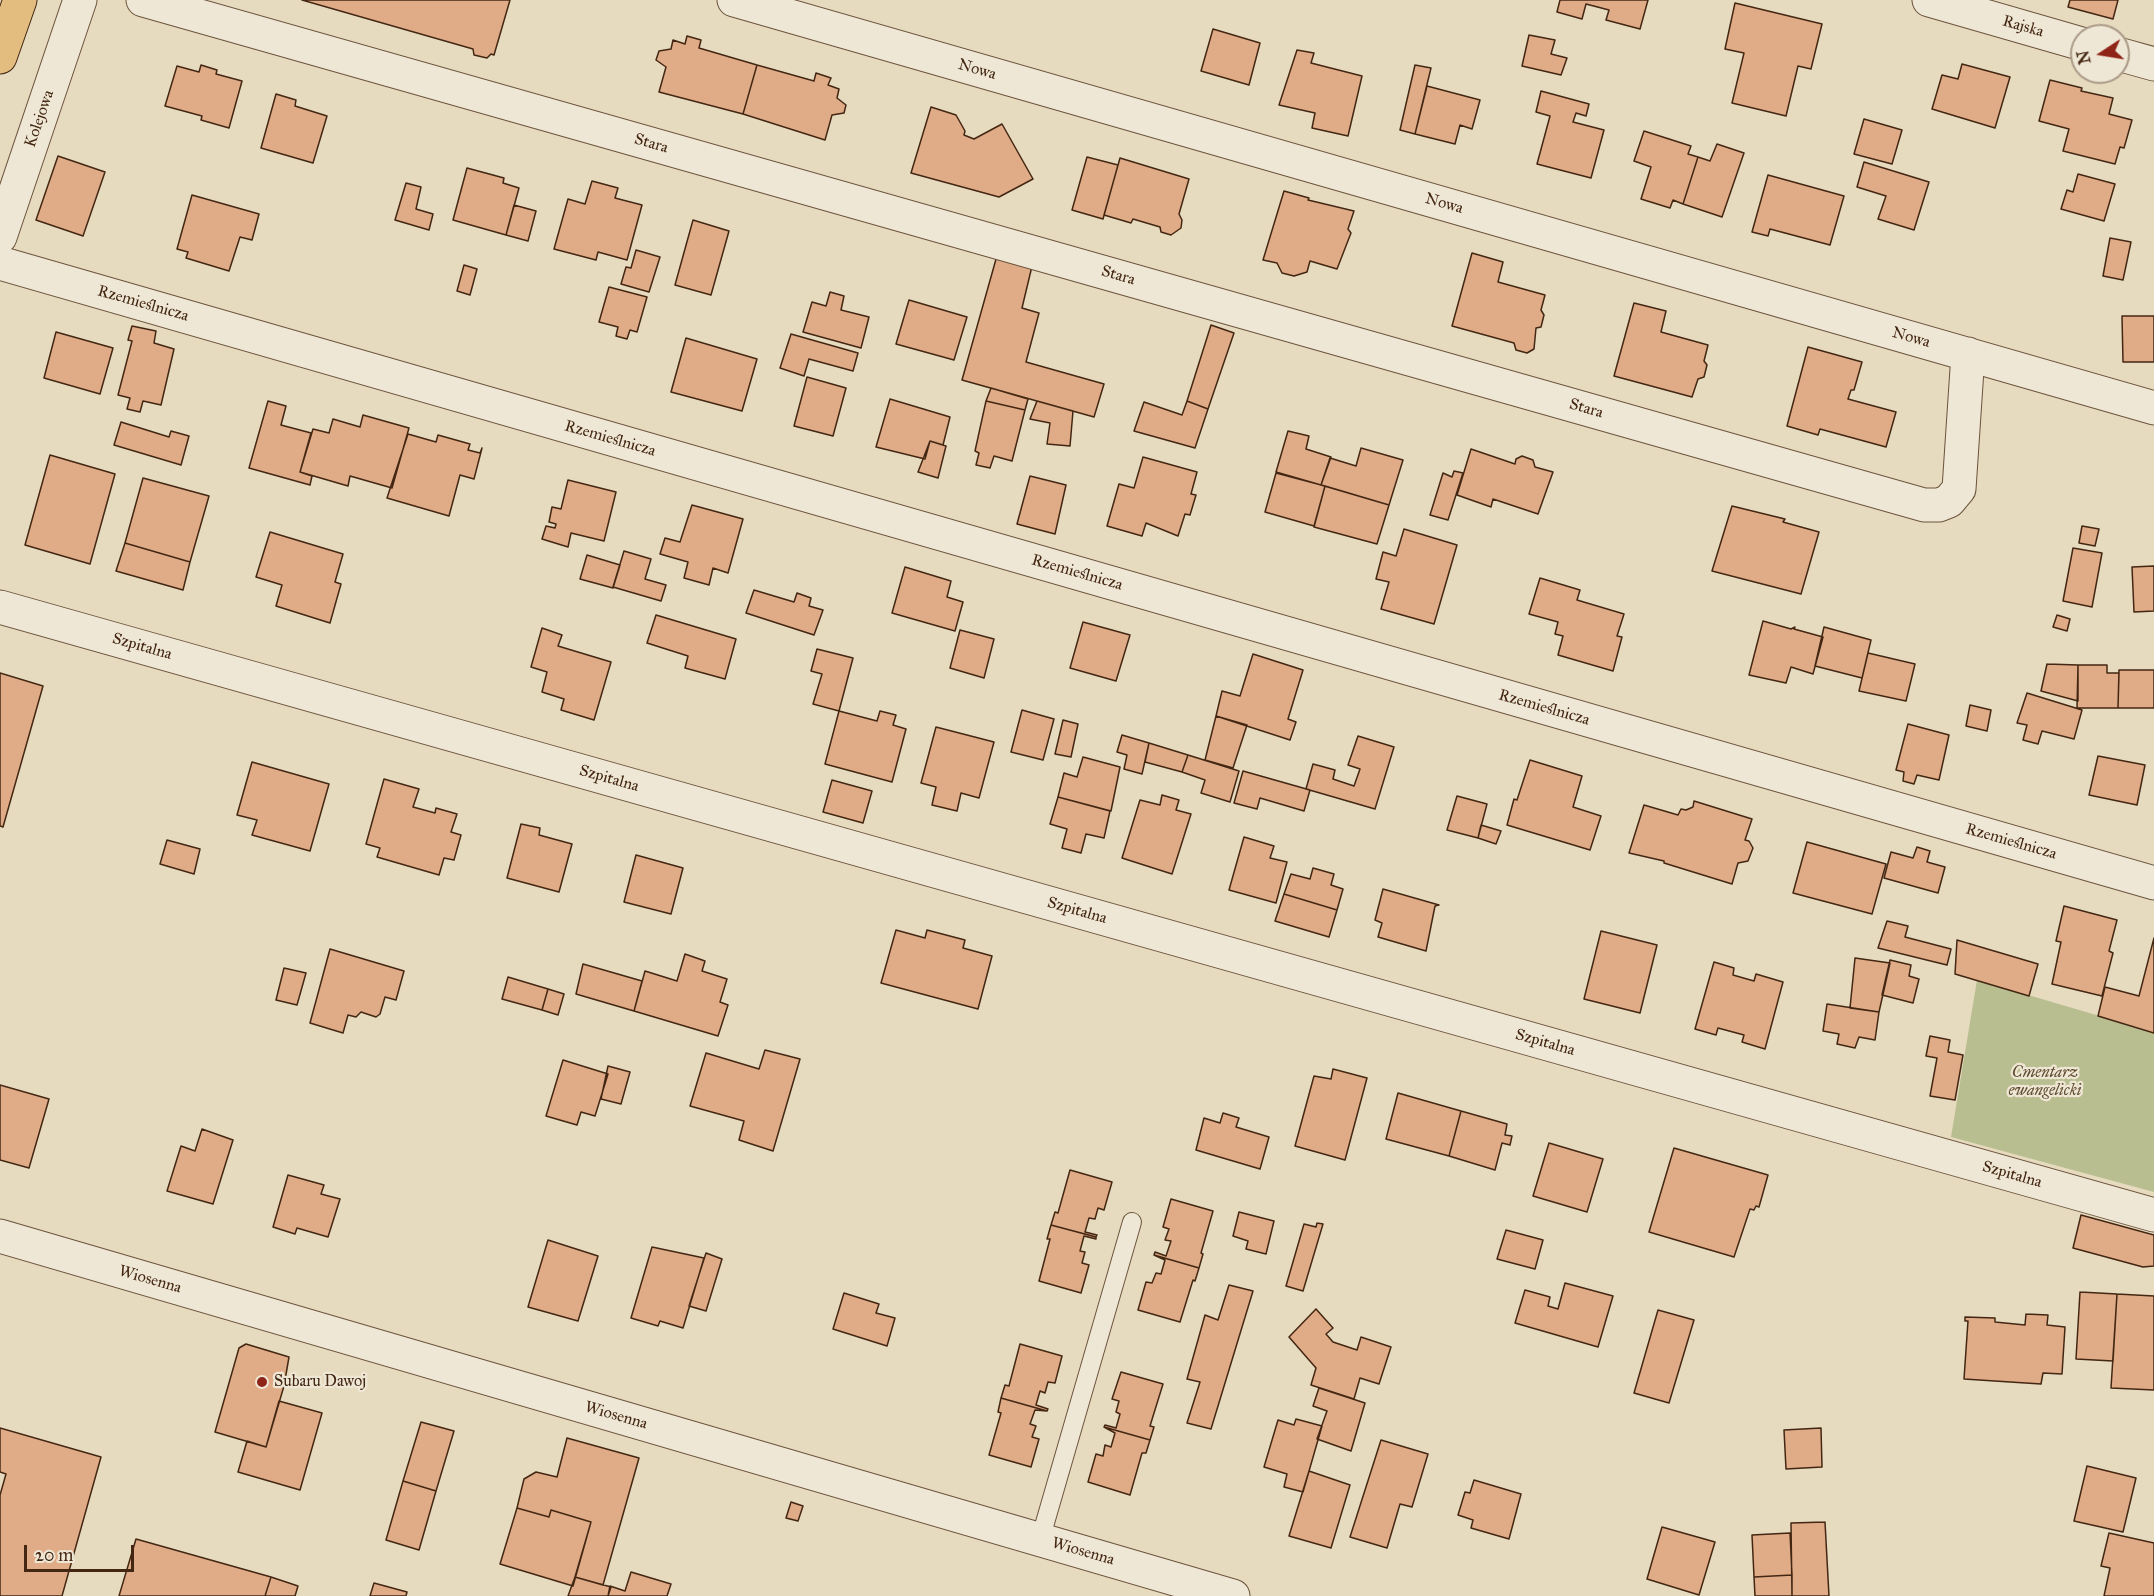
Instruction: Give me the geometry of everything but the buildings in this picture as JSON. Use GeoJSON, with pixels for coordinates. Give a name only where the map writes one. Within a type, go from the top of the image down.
{"type":"FeatureCollection","features":[{"type":"Feature","properties":{"kind":"highway"},"geometry":{"type":"LineString","coordinates":[[0,57],[20,0]]}},
{"type":"Feature","properties":{"kind":"street","name":"Kolejowa"},"geometry":{"type":"LineString","coordinates":[[0,237],[80,0]]}},
{"type":"Feature","properties":{"kind":"street","name":"Stara"},"geometry":{"type":"LineString","coordinates":[[143,0],[1924,505],[1939,505],[1949,501],[1959,489],[1968,354]]}},
{"type":"Feature","properties":{"kind":"street","name":"Nowa"},"geometry":{"type":"LineString","coordinates":[[734,0],[2154,408]]}},
{"type":"Feature","properties":{"kind":"street","name":"Rajska"},"geometry":{"type":"LineString","coordinates":[[1929,0],[2070,41]]}},
{"type":"Feature","properties":{"kind":"street"},"geometry":{"type":"LineString","coordinates":[[2130,57],[2154,64]]}},
{"type":"Feature","properties":{"kind":"street","name":"Rzemieślnicza"},"geometry":{"type":"LineString","coordinates":[[0,263],[2154,883]]}},
{"type":"Feature","properties":{"kind":"street","name":"Szpitalna"},"geometry":{"type":"LineString","coordinates":[[0,607],[2154,1215]]}},
{"type":"Feature","properties":{"kind":"street","name":"Wiosenna"},"geometry":{"type":"LineString","coordinates":[[0,1236],[1233,1596]]}},
{"type":"Feature","properties":{"kind":"lane"},"geometry":{"type":"LineString","coordinates":[[1040,1540],[1132,1222]]}},
{"type":"Feature","properties":{"kind":"green space","name":"Cmentarz ewangelicki"},"geometry":{"type":"Polygon","coordinates":[[[1977,980],[2154,1032],[2154,1192],[1951,1137],[1977,980]]]}},
{"type":"Feature","properties":{"kind":"place","name":"Subaru Dawoj"},"geometry":{"type":"Point","coordinates":[262,1382]}}]}
